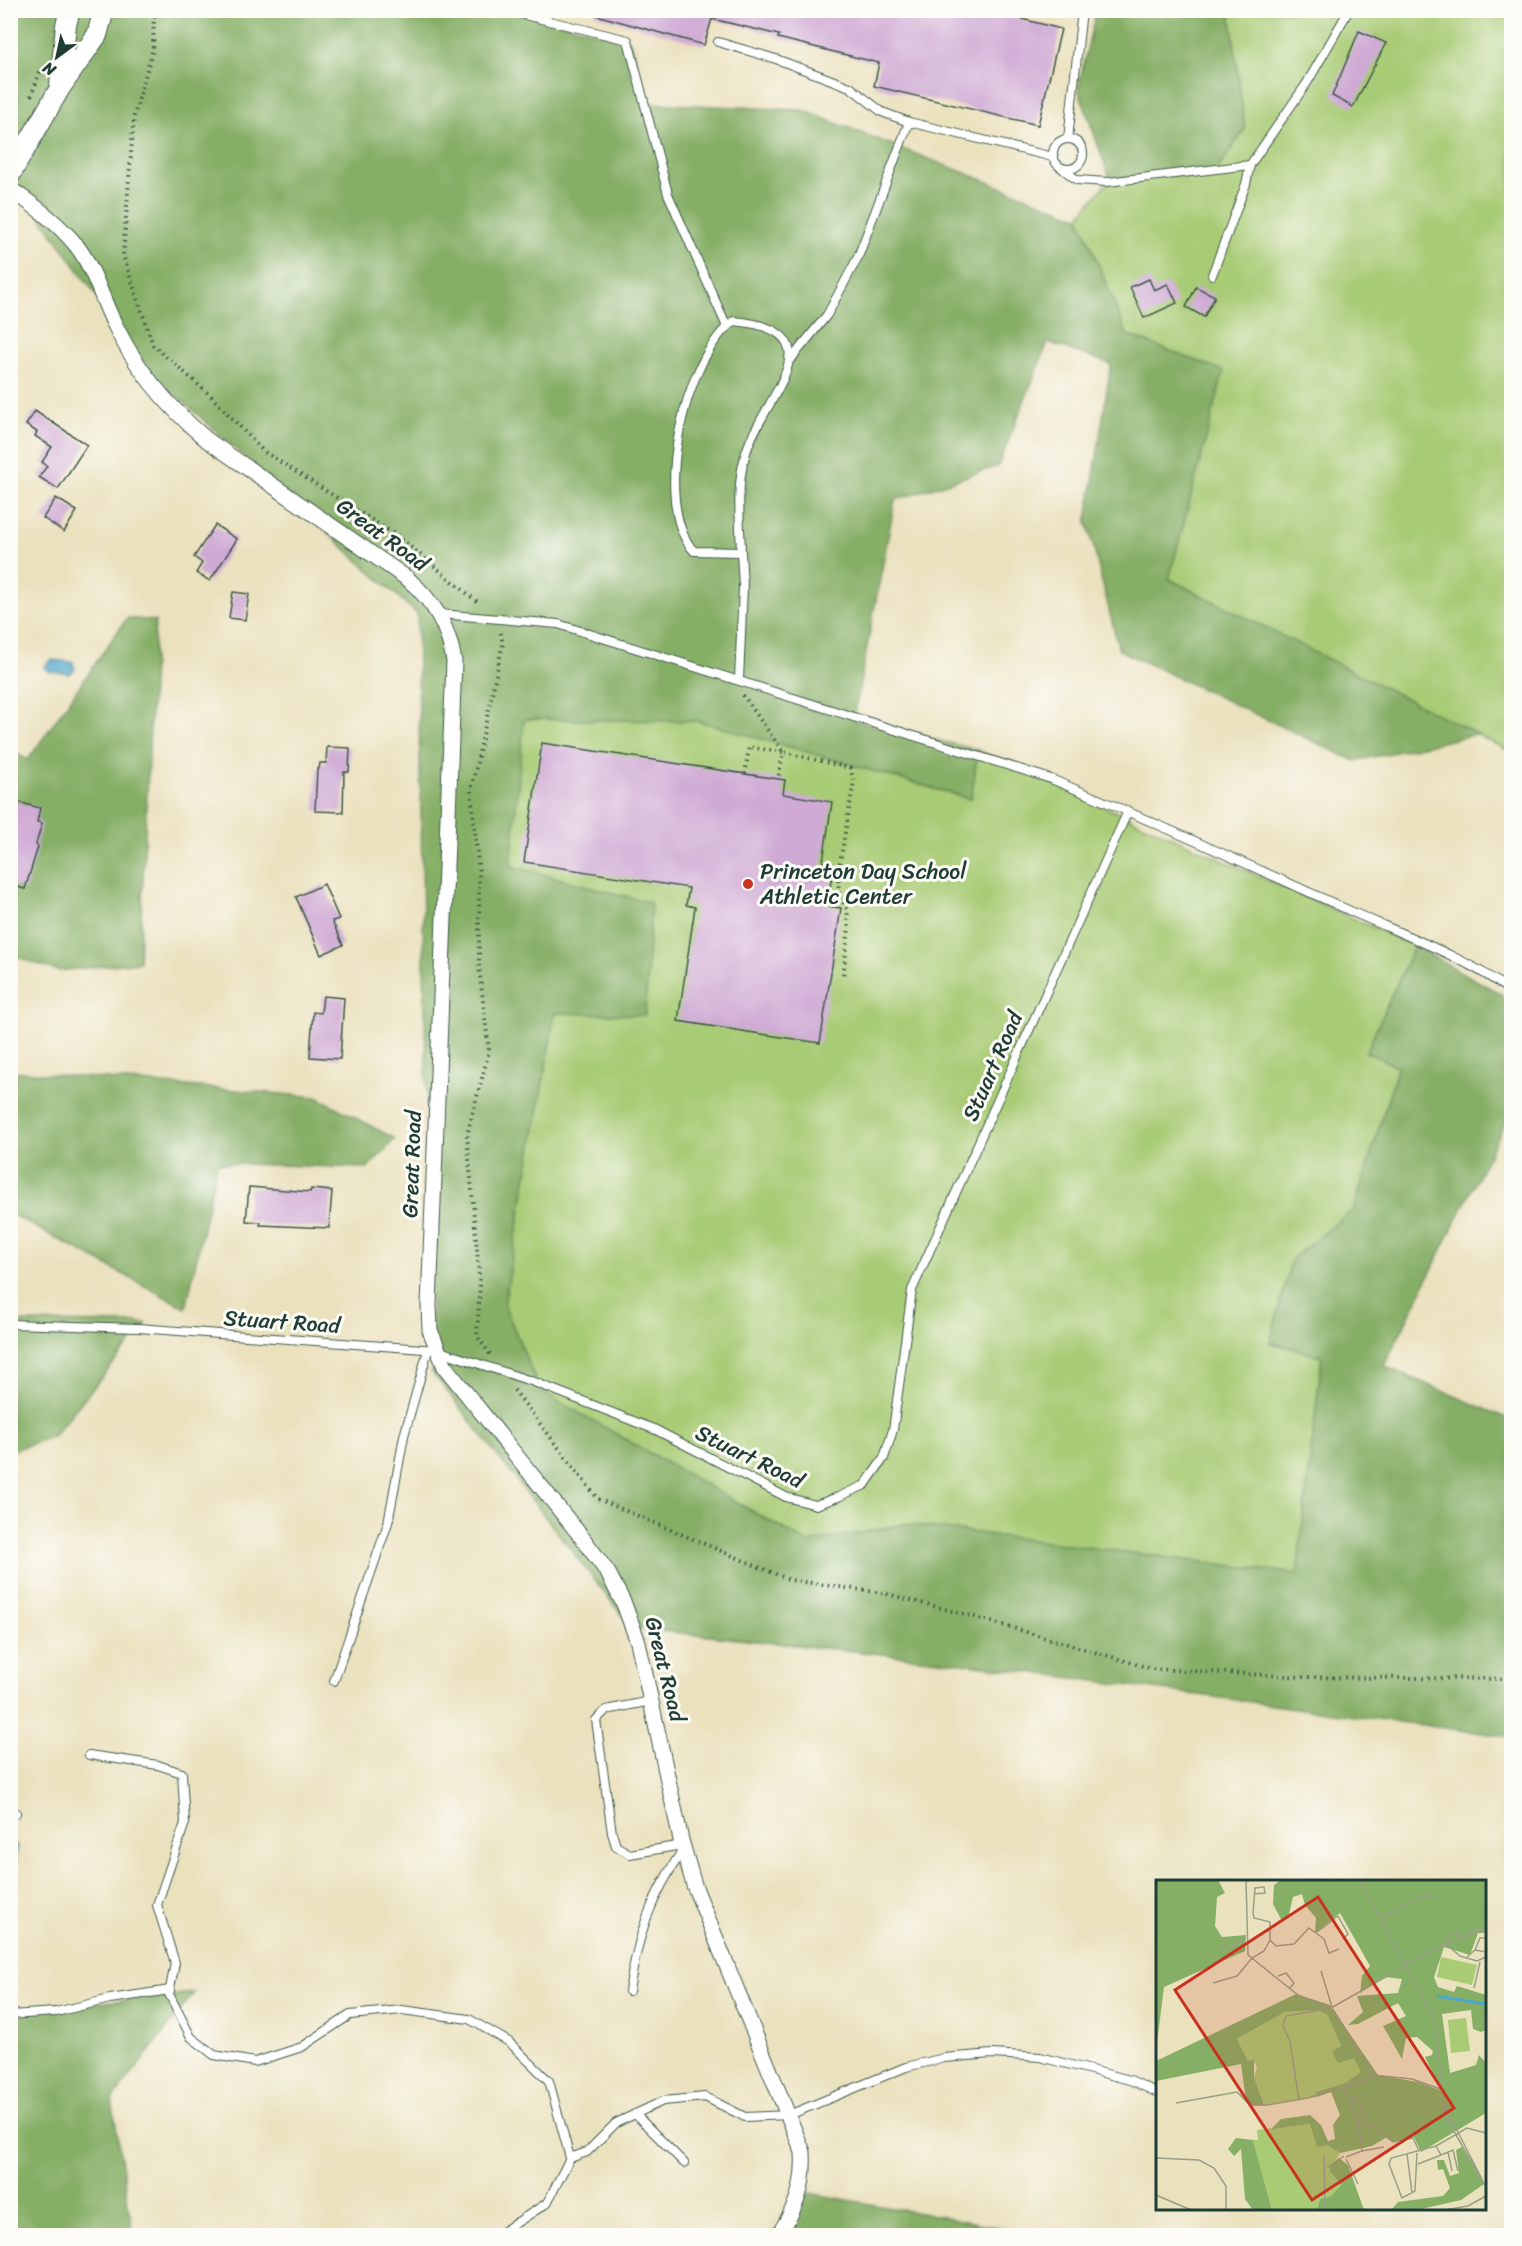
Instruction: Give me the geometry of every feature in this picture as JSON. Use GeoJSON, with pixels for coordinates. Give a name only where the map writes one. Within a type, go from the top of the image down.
{"type":"FeatureCollection","features":[{"type":"Feature","properties":{"kind":"street"},"geometry":{"type":"LineString","coordinates":[[60,88],[66,25],[70,10]]}},
{"type":"Feature","properties":{"kind":"street"},"geometry":{"type":"LineString","coordinates":[[10,175],[60,88],[97,35],[104,10]]}},
{"type":"Feature","properties":{"kind":"street","name":"Great Road"},"geometry":{"type":"LineString","coordinates":[[10,189],[57,224],[77,247],[92,271],[132,358],[181,418],[207,440],[408,579],[425,594],[440,614],[450,637],[454,661],[429,1305],[432,1350],[608,1573],[624,1604],[638,1642],[683,1847],[694,1885],[803,2152],[802,2191],[795,2211],[778,2235]]}},
{"type":"Feature","properties":{"kind":"lane"},"geometry":{"type":"LineString","coordinates":[[504,10],[628,40],[668,194],[727,327]]}},
{"type":"Feature","properties":{"kind":"lane"},"geometry":{"type":"LineString","coordinates":[[1068,139],[1082,10]]}},
{"type":"Feature","properties":{"kind":"lane"},"geometry":{"type":"LineString","coordinates":[[1212,275],[1246,184],[1250,165],[1308,83],[1349,10]]}},
{"type":"Feature","properties":{"kind":"lane"},"geometry":{"type":"LineString","coordinates":[[718,42],[776,59],[850,87],[882,111],[909,122],[1053,157],[1077,180],[1107,182],[1250,165]]}},
{"type":"Feature","properties":{"kind":"lane"},"geometry":{"type":"LineString","coordinates":[[739,680],[743,587],[740,479],[745,454],[753,433],[786,377],[792,358],[827,315],[858,256],[909,122]]}},
{"type":"Feature","properties":{"kind":"lane"},"geometry":{"type":"LineString","coordinates":[[1053,157],[1055,147],[1068,139]]}},
{"type":"Feature","properties":{"kind":"lane"},"geometry":{"type":"LineString","coordinates":[[1063,169],[1076,167],[1083,155],[1081,146],[1068,139]]}},
{"type":"Feature","properties":{"kind":"lane"},"geometry":{"type":"LineString","coordinates":[[741,552],[694,551],[683,540],[676,523],[676,447],[687,395],[712,343],[734,321],[753,323],[775,330],[788,341],[792,358]]}},
{"type":"Feature","properties":{"kind":"lane"},"geometry":{"type":"LineString","coordinates":[[440,614],[558,624],[1052,780],[1128,811],[1394,931],[1488,976],[1512,993]]}},
{"type":"Feature","properties":{"kind":"lane","name":"Stuart Road"},"geometry":{"type":"LineString","coordinates":[[10,1324],[138,1328],[432,1350],[501,1371],[656,1430],[786,1497],[816,1505],[865,1485],[884,1458],[892,1430],[912,1290],[1128,811]]}},
{"type":"Feature","properties":{"kind":"lane"},"geometry":{"type":"LineString","coordinates":[[334,1681],[388,1523],[404,1436],[432,1350]]}},
{"type":"Feature","properties":{"kind":"lane"},"geometry":{"type":"LineString","coordinates":[[651,1701],[606,1710],[596,1720],[612,1833],[616,1846],[630,1854],[683,1847]]}},
{"type":"Feature","properties":{"kind":"lane"},"geometry":{"type":"LineString","coordinates":[[89,1755],[158,1765],[182,1773],[185,1823],[157,1905],[175,1963],[169,1994],[191,2037],[214,2055],[255,2062],[302,2047],[350,2014],[402,2010],[469,2019],[509,2042],[549,2081],[570,2158],[547,2203],[496,2235]]}},
{"type":"Feature","properties":{"kind":"lane"},"geometry":{"type":"LineString","coordinates":[[629,1991],[637,1944],[647,1912],[660,1884],[683,1847]]}},
{"type":"Feature","properties":{"kind":"lane"},"geometry":{"type":"LineString","coordinates":[[10,2015],[56,2012],[110,1999],[170,1990]]}},
{"type":"Feature","properties":{"kind":"lane"},"geometry":{"type":"LineString","coordinates":[[570,2158],[587,2152],[616,2123],[663,2101],[705,2097],[746,2117],[789,2115],[906,2067],[944,2058],[992,2054],[1040,2057],[1130,2080],[1156,2092]]}},
{"type":"Feature","properties":{"kind":"lane"},"geometry":{"type":"LineString","coordinates":[[635,2114],[684,2163]]}},
{"type":"Feature","properties":{"kind":"path"},"geometry":{"type":"LineString","coordinates":[[154,10],[153,48],[134,116],[123,255],[153,345],[209,394],[263,451],[399,537],[498,619],[503,643],[471,790],[479,873],[479,967],[489,1051],[467,1135],[480,1284],[477,1335],[523,1404],[598,1499],[790,1580],[894,1596],[1153,1669],[1303,1677],[1512,1679]]}},
{"type":"Feature","properties":{"kind":"path"},"geometry":{"type":"LineString","coordinates":[[27,106],[42,69]]}},
{"type":"Feature","properties":{"kind":"path"},"geometry":{"type":"LineString","coordinates":[[739,680],[744,697],[783,752],[778,779]]}},
{"type":"Feature","properties":{"kind":"path"},"geometry":{"type":"LineString","coordinates":[[745,774],[749,747],[783,752],[850,768],[854,780],[838,874],[839,896],[847,909],[849,928],[843,976]]}},
{"type":"Feature","properties":{"kind":"green space"},"geometry":{"type":"Polygon","coordinates":[[[10,11],[519,11],[630,41],[647,103],[802,110],[1079,217],[1127,335],[1224,371],[1169,579],[1477,734],[1355,761],[1119,650],[1087,521],[1111,364],[1048,342],[998,466],[895,500],[853,720],[978,750],[971,799],[699,721],[524,719],[511,866],[651,903],[645,1015],[555,1013],[504,1305],[540,1391],[808,1543],[905,1524],[1297,1574],[1322,1357],[1270,1342],[1292,1259],[1354,1209],[1398,1067],[1366,1052],[1414,946],[1503,995],[1511,1020],[1511,1110],[1384,1366],[1511,1420],[1511,1737],[939,1660],[632,1628],[432,1372],[417,614],[150,371],[11,175],[10,11]]]}},
{"type":"Feature","properties":{"kind":"green space"},"geometry":{"type":"Polygon","coordinates":[[[1096,11],[1230,11],[1245,129],[1216,172],[1110,179],[1078,88],[1096,11]]]}},
{"type":"Feature","properties":{"kind":"green space"},"geometry":{"type":"Polygon","coordinates":[[[1230,11],[1511,11],[1511,752],[1169,579],[1223,371],[1127,335],[1079,217],[1110,179],[1245,129],[1230,11]]]}},
{"type":"Feature","properties":{"kind":"green space"},"geometry":{"type":"Polygon","coordinates":[[[127,618],[155,621],[139,962],[58,971],[11,955],[11,751],[28,760],[127,618]]]}},
{"type":"Feature","properties":{"kind":"green space"},"geometry":{"type":"Polygon","coordinates":[[[524,719],[699,721],[970,799],[978,750],[1414,946],[1366,1052],[1398,1066],[1354,1210],[1292,1259],[1270,1343],[1322,1356],[1297,1574],[905,1524],[808,1543],[540,1391],[504,1305],[555,1013],[651,903],[510,866],[524,719]]]}},
{"type":"Feature","properties":{"kind":"green space"},"geometry":{"type":"Polygon","coordinates":[[[11,1071],[317,1097],[395,1139],[368,1168],[217,1163],[186,1308],[11,1214],[11,1071]]]}},
{"type":"Feature","properties":{"kind":"green space"},"geometry":{"type":"Polygon","coordinates":[[[11,1322],[147,1323],[53,1436],[11,1451],[11,1322]]]}},
{"type":"Feature","properties":{"kind":"green space"},"geometry":{"type":"Polygon","coordinates":[[[194,1993],[112,2100],[133,2235],[11,2235],[10,2012],[194,1993]]]}},
{"type":"Feature","properties":{"kind":"green space"},"geometry":{"type":"Polygon","coordinates":[[[808,2193],[1044,2235],[779,2236],[808,2193]]]}},
{"type":"Feature","properties":{"kind":"water"},"geometry":{"type":"Polygon","coordinates":[[[51,660],[73,662],[75,670],[69,674],[48,671],[44,667],[51,660]]]}},
{"type":"Feature","properties":{"kind":"water"},"geometry":{"type":"Polygon","coordinates":[[[10,1845],[17,1845],[14,1902],[11,1901],[10,1845]]]}},
{"type":"Feature","properties":{"kind":"building"},"geometry":{"type":"Polygon","coordinates":[[[597,10],[987,10],[1061,29],[1038,125],[874,86],[879,63],[778,38],[779,35],[712,19],[704,45],[596,15],[597,10]]]}},
{"type":"Feature","properties":{"kind":"building"},"geometry":{"type":"Polygon","coordinates":[[[1359,31],[1386,43],[1353,107],[1332,96],[1359,31]]]}},
{"type":"Feature","properties":{"kind":"building"},"geometry":{"type":"Polygon","coordinates":[[[1149,279],[1154,290],[1168,284],[1177,303],[1144,318],[1130,287],[1149,279]]]}},
{"type":"Feature","properties":{"kind":"building"},"geometry":{"type":"Polygon","coordinates":[[[1196,287],[1215,296],[1204,317],[1186,307],[1196,287]]]}},
{"type":"Feature","properties":{"kind":"building"},"geometry":{"type":"Polygon","coordinates":[[[35,411],[87,445],[58,489],[39,477],[47,466],[42,462],[52,447],[35,436],[37,432],[26,425],[35,411]]]}},
{"type":"Feature","properties":{"kind":"building"},"geometry":{"type":"Polygon","coordinates":[[[56,498],[77,511],[64,532],[43,518],[56,498]]]}},
{"type":"Feature","properties":{"kind":"building"},"geometry":{"type":"Polygon","coordinates":[[[215,525],[237,539],[210,581],[196,573],[202,563],[194,557],[215,525]]]}},
{"type":"Feature","properties":{"kind":"building"},"geometry":{"type":"Polygon","coordinates":[[[233,592],[249,594],[245,620],[229,618],[233,592]]]}},
{"type":"Feature","properties":{"kind":"building"},"geometry":{"type":"Polygon","coordinates":[[[542,743],[785,780],[783,794],[832,802],[821,874],[832,875],[827,906],[841,908],[820,1043],[678,1021],[695,907],[686,905],[689,888],[524,862],[542,743]]]}},
{"type":"Feature","properties":{"kind":"building"},"geometry":{"type":"Polygon","coordinates":[[[327,747],[350,748],[349,772],[344,772],[343,812],[315,811],[317,769],[320,763],[326,763],[327,747]]]}},
{"type":"Feature","properties":{"kind":"building"},"geometry":{"type":"Polygon","coordinates":[[[10,800],[40,808],[37,822],[42,823],[36,844],[38,847],[25,889],[10,885],[10,800]]]}},
{"type":"Feature","properties":{"kind":"building"},"geometry":{"type":"Polygon","coordinates":[[[324,884],[339,919],[332,921],[343,945],[321,955],[296,897],[324,884]]]}},
{"type":"Feature","properties":{"kind":"building"},"geometry":{"type":"Polygon","coordinates":[[[323,996],[344,998],[340,1059],[310,1057],[313,1012],[321,1013],[323,996]]]}},
{"type":"Feature","properties":{"kind":"building"},"geometry":{"type":"Polygon","coordinates":[[[249,1187],[310,1192],[311,1189],[332,1191],[329,1228],[260,1225],[261,1222],[246,1221],[249,1187]]]}},
{"type":"Feature","properties":{"kind":"place","name":"Princeton Day School Athletic Center"},"geometry":{"type":"Point","coordinates":[748,884]}}]}
